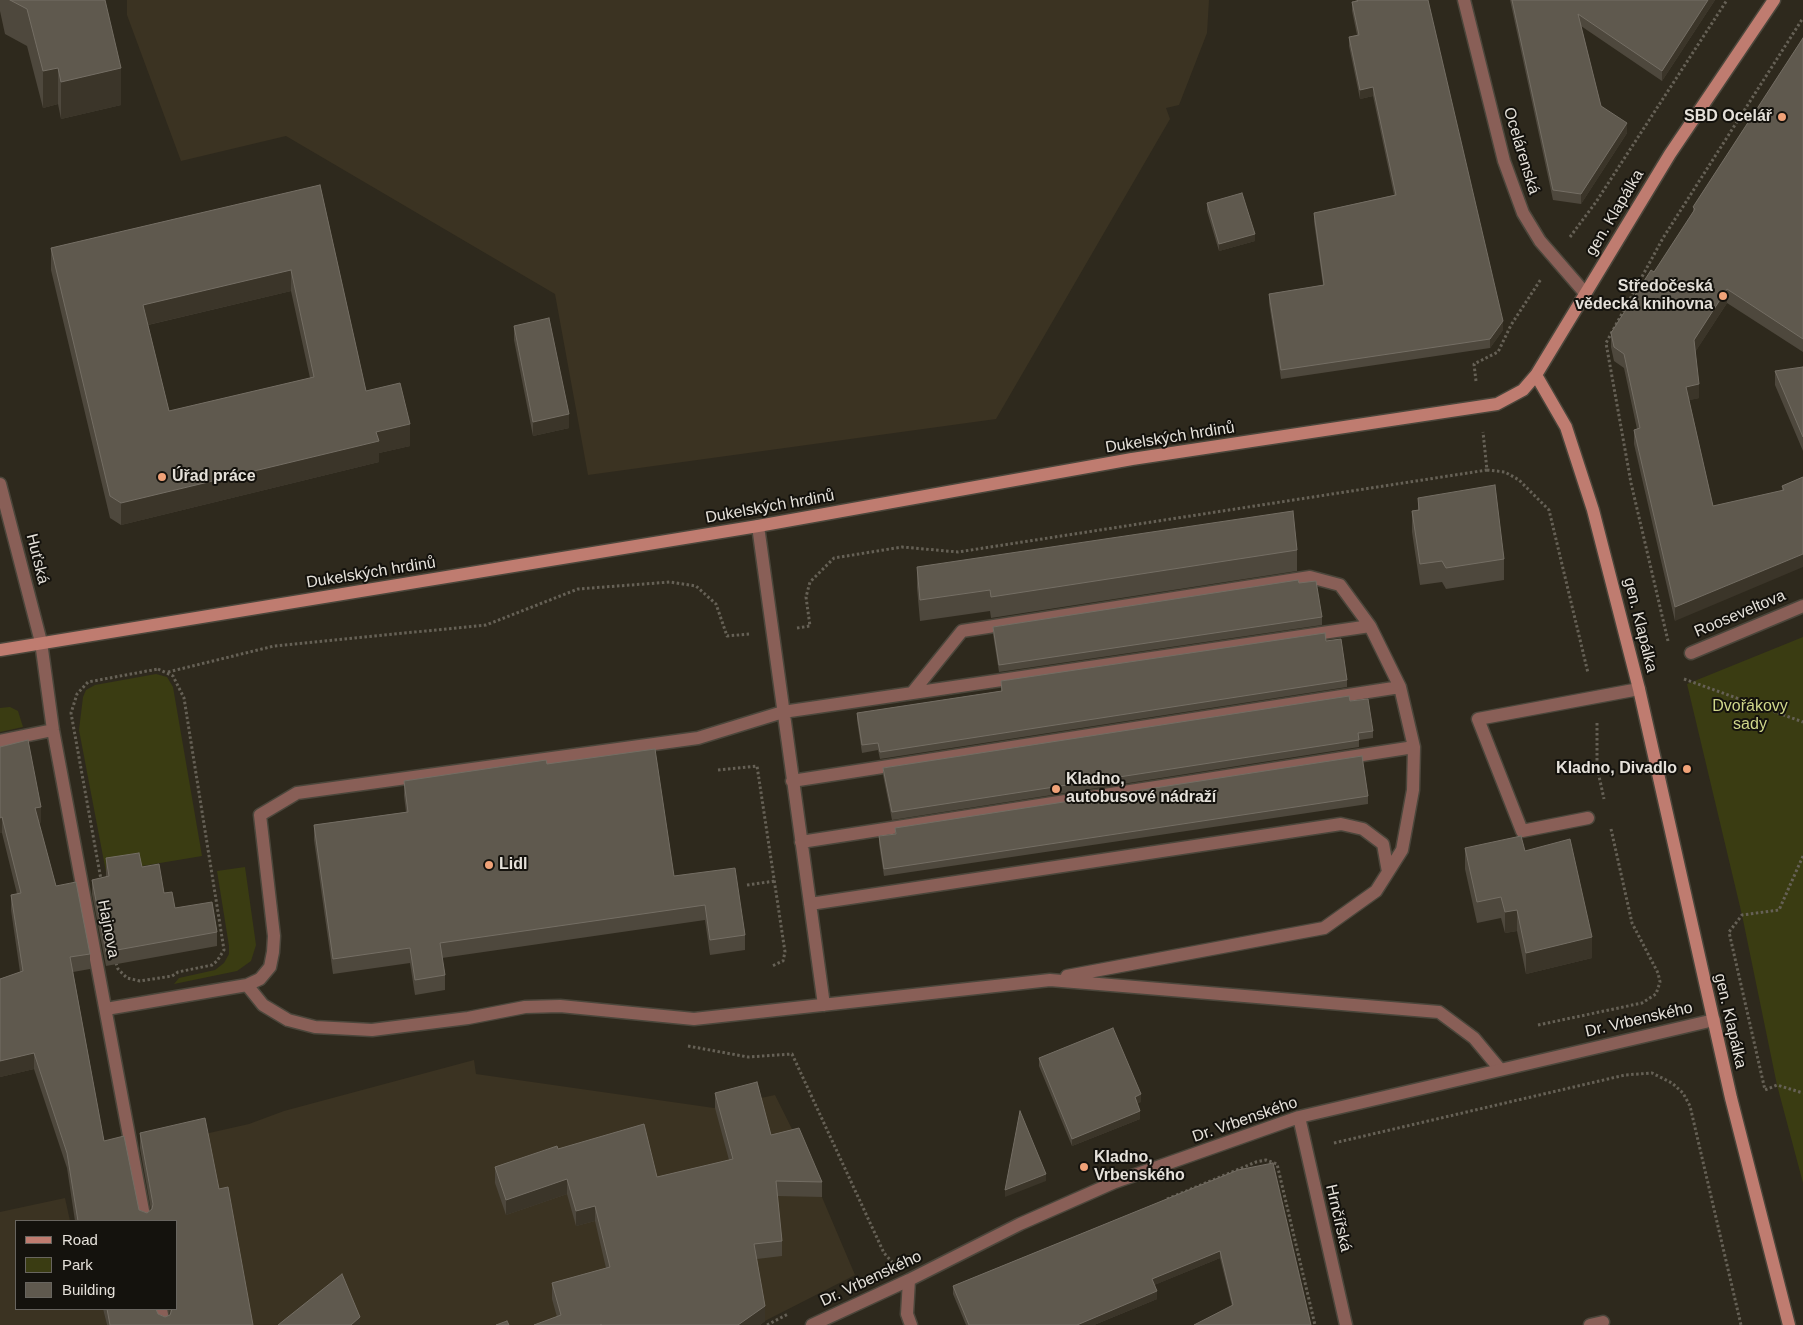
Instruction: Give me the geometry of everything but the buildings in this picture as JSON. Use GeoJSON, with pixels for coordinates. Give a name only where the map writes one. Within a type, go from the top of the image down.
{"type":"FeatureCollection","features":[{"type":"Feature","properties":{"kind":"main road","name":"gen. Klapálka"},"geometry":{"type":"LineString","coordinates":[[1774,0],[1670,154],[1536,375],[1556,407],[1575,451],[1639,689],[1731,1098],[1789,1325]]}},
{"type":"Feature","properties":{"kind":"main road","name":"Dukelských hrdinů"},"geometry":{"type":"LineString","coordinates":[[0,650],[758,526],[1132,459],[1480,408],[1511,398],[1523,390],[1536,375]]}},
{"type":"Feature","properties":{"kind":"street","name":"Ocelárenská"},"geometry":{"type":"LineString","coordinates":[[1464,0],[1504,161],[1523,213],[1540,241],[1585,293]]}},
{"type":"Feature","properties":{"kind":"street","name":"Huťská"},"geometry":{"type":"LineString","coordinates":[[0,484],[41,642]]}},
{"type":"Feature","properties":{"kind":"street"},"geometry":{"type":"LineString","coordinates":[[758,526],[824,1005]]}},
{"type":"Feature","properties":{"kind":"street"},"geometry":{"type":"LineString","coordinates":[[248,984],[264,1005],[288,1020],[315,1028],[343,1030],[399,1028],[534,1007],[579,1007],[694,1018],[1050,980],[1324,928],[1376,891],[1402,850],[1413,790],[1414,747],[1400,687],[1370,626],[1340,585],[1310,576],[962,631],[912,693]]}},
{"type":"Feature","properties":{"kind":"street","name":"Rooseveltova"},"geometry":{"type":"LineString","coordinates":[[1691,653],[1803,606]]}},
{"type":"Feature","properties":{"kind":"street"},"geometry":{"type":"LineString","coordinates":[[106,1010],[248,984],[260,979],[270,967],[274,952],[274,936],[260,815],[298,793],[698,738],[783,712],[1370,626]]}},
{"type":"Feature","properties":{"kind":"street","name":"Hajnova"},"geometry":{"type":"LineString","coordinates":[[41,642],[54,730],[145,1220]]}},
{"type":"Feature","properties":{"kind":"street"},"geometry":{"type":"LineString","coordinates":[[792,781],[1400,687]]}},
{"type":"Feature","properties":{"kind":"street"},"geometry":{"type":"LineString","coordinates":[[1588,818],[1522,831],[1478,719],[1639,689]]}},
{"type":"Feature","properties":{"kind":"street"},"geometry":{"type":"LineString","coordinates":[[0,742],[54,730]]}},
{"type":"Feature","properties":{"kind":"street"},"geometry":{"type":"LineString","coordinates":[[801,842],[1414,747]]}},
{"type":"Feature","properties":{"kind":"street"},"geometry":{"type":"LineString","coordinates":[[810,904],[1341,824],[1363,829],[1383,844],[1388,872]]}},
{"type":"Feature","properties":{"kind":"street"},"geometry":{"type":"LineString","coordinates":[[1050,980],[1439,1012],[1474,1038],[1499,1068]]}},
{"type":"Feature","properties":{"kind":"street","name":"Dr. Vrbenského"},"geometry":{"type":"LineString","coordinates":[[812,1325],[909,1280],[1020,1224],[1115,1182],[1299,1117],[1499,1068],[1714,1020]]}},
{"type":"Feature","properties":{"kind":"street","name":"Hrnčířská"},"geometry":{"type":"LineString","coordinates":[[1299,1117],[1346,1325]]}},
{"type":"Feature","properties":{"kind":"street"},"geometry":{"type":"LineString","coordinates":[[909,1280],[907,1314],[911,1325]]}},
{"type":"Feature","properties":{"kind":"street"},"geometry":{"type":"LineString","coordinates":[[161,1310],[164,1325]]}},
{"type":"Feature","properties":{"kind":"street"},"geometry":{"type":"LineString","coordinates":[[1590,1325],[1603,1322]]}},
{"type":"Feature","properties":{"kind":"path"},"geometry":{"type":"LineString","coordinates":[[1670,647],[1631,482],[1606,343],[1663,238],[1803,18]]}},
{"type":"Feature","properties":{"kind":"path"},"geometry":{"type":"LineString","coordinates":[[1487,470],[1505,472],[1519,480],[1549,510],[1594,698],[1597,721],[1597,767],[1605,804]]}},
{"type":"Feature","properties":{"kind":"path"},"geometry":{"type":"LineString","coordinates":[[158,669],[173,676],[184,698],[224,950],[212,965],[178,972],[172,976],[140,982],[127,978],[118,969],[116,963],[71,713],[77,694],[88,682],[158,669]]}},
{"type":"Feature","properties":{"kind":"path"},"geometry":{"type":"LineString","coordinates":[[1676,676],[1803,722]]}},
{"type":"Feature","properties":{"kind":"path"},"geometry":{"type":"LineString","coordinates":[[718,770],[757,766],[784,952],[783,961],[772,966]]}},
{"type":"Feature","properties":{"kind":"path"},"geometry":{"type":"LineString","coordinates":[[1538,1025],[1642,1003],[1656,994],[1660,982],[1658,973],[1632,924],[1609,822]]}},
{"type":"Feature","properties":{"kind":"path"},"geometry":{"type":"LineString","coordinates":[[1803,856],[1779,910],[1742,915],[1729,932],[1765,1090],[1777,1085],[1803,1093]]}},
{"type":"Feature","properties":{"kind":"path"},"geometry":{"type":"LineString","coordinates":[[746,885],[774,880]]}},
{"type":"Feature","properties":{"kind":"path"},"geometry":{"type":"LineString","coordinates":[[792,1054],[884,1253],[909,1280]]}},
{"type":"Feature","properties":{"kind":"path"},"geometry":{"type":"LineString","coordinates":[[1334,1143],[1626,1075],[1652,1073],[1672,1083],[1683,1094],[1690,1106],[1741,1325]]}},
{"type":"Feature","properties":{"kind":"path"},"geometry":{"type":"LineString","coordinates":[[1162,1201],[1256,1162],[1266,1160],[1277,1164],[1315,1325]]}},
{"type":"Feature","properties":{"kind":"shaded area"},"geometry":{"type":"Polygon","coordinates":[[[127,0],[1209,0],[1207,33],[1179,105],[1166,108],[1170,119],[996,419],[588,475],[555,294],[286,136],[181,161],[127,15],[127,0]]]}},
{"type":"Feature","properties":{"kind":"shaded area"},"geometry":{"type":"Polygon","coordinates":[[[474,1060],[476,1074],[714,1108],[775,1095],[799,1143],[855,1275],[763,1322],[748,1325],[188,1325],[178,1238],[178,1220],[176,1220],[156,1145],[249,1124],[284,1111],[474,1060]]]}},
{"type":"Feature","properties":{"kind":"shaded area"},"geometry":{"type":"Polygon","coordinates":[[[65,1198],[70,1220],[15,1220],[15,1310],[103,1310],[107,1325],[0,1325],[0,1212],[65,1198]]]}},
{"type":"Feature","properties":{"kind":"green space","name":"Dvořákovy sady"},"geometry":{"type":"Polygon","coordinates":[[[1803,637],[1803,1183],[1777,1085],[1742,915],[1687,684],[1803,637]]]}},
{"type":"Feature","properties":{"kind":"green space"},"geometry":{"type":"Polygon","coordinates":[[[156,674],[167,677],[173,687],[202,856],[106,872],[79,730],[83,697],[86,690],[95,685],[156,674]]]}},
{"type":"Feature","properties":{"kind":"green space"},"geometry":{"type":"Polygon","coordinates":[[[10,707],[18,711],[23,727],[0,732],[0,708],[10,707]]]}},
{"type":"Feature","properties":{"kind":"green space"},"geometry":{"type":"Polygon","coordinates":[[[245,867],[256,945],[251,961],[237,971],[174,984],[179,978],[215,970],[224,963],[229,954],[229,946],[217,871],[245,867]]]}},
{"type":"Feature","properties":{"kind":"place","name":"SBD Ocelář"},"geometry":{"type":"Point","coordinates":[1782,117]}},
{"type":"Feature","properties":{"kind":"place","name":"Středočeská vědecká knihovna"},"geometry":{"type":"Point","coordinates":[1723,296]}},
{"type":"Feature","properties":{"kind":"place","name":"Úřad práce"},"geometry":{"type":"Point","coordinates":[162,477]}},
{"type":"Feature","properties":{"kind":"place","name":"Kladno, Divadlo"},"geometry":{"type":"Point","coordinates":[1687,769]}},
{"type":"Feature","properties":{"kind":"place","name":"Kladno, autobusové nádraží"},"geometry":{"type":"Point","coordinates":[1056,789]}},
{"type":"Feature","properties":{"kind":"place","name":"Lidl"},"geometry":{"type":"Point","coordinates":[489,865]}},
{"type":"Feature","properties":{"kind":"place","name":"Kladno, Vrbenského"},"geometry":{"type":"Point","coordinates":[1084,1167]}}]}
